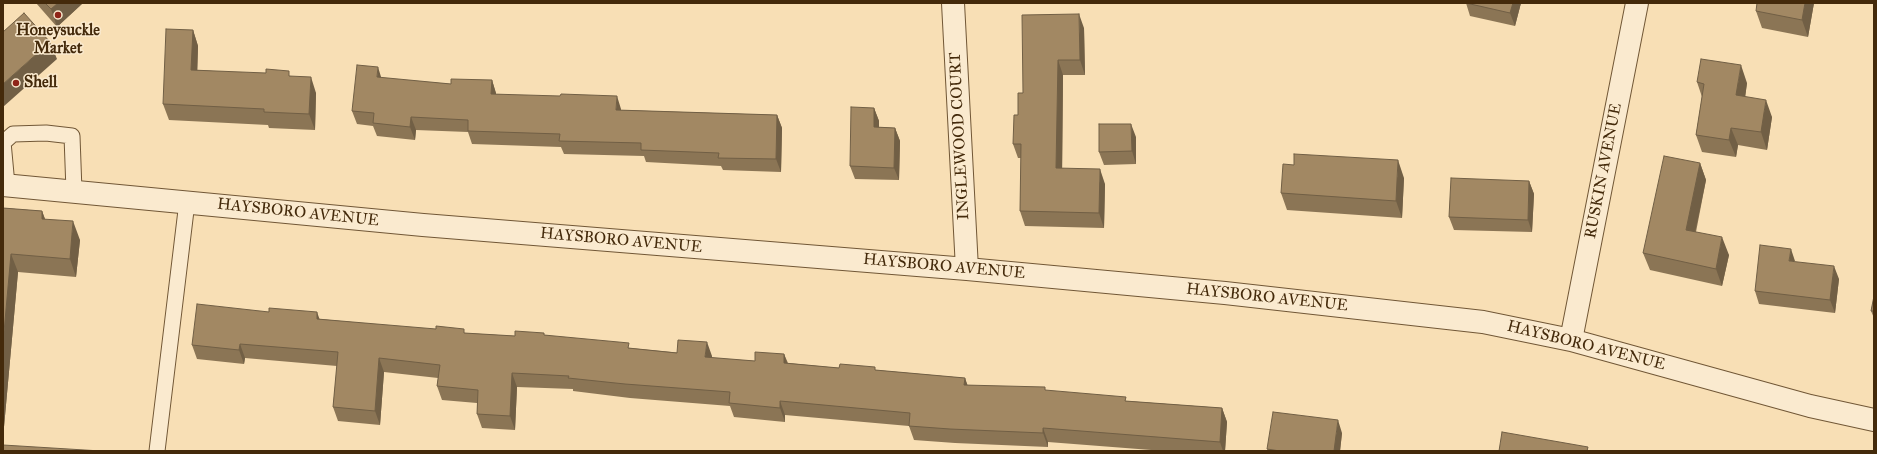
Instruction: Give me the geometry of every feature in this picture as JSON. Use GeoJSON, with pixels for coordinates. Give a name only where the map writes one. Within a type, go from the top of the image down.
{"type":"FeatureCollection","features":[{"type":"Feature","properties":{"kind":"street","name":"INGLEWOOD COURT"},"geometry":{"type":"LineString","coordinates":[[953,3],[967,269]]}},
{"type":"Feature","properties":{"kind":"street","name":"RUSKIN AVENUE"},"geometry":{"type":"LineString","coordinates":[[1572,340],[1637,3]]}},
{"type":"Feature","properties":{"kind":"street","name":"HAYSBORO AVENUE"},"geometry":{"type":"LineString","coordinates":[[5,185],[423,225],[967,269],[1225,293],[1483,322],[1572,340],[1810,406],[1874,420]]}},
{"type":"Feature","properties":{"kind":"lane"},"geometry":{"type":"LineString","coordinates":[[5,185],[4,142],[13,134],[46,133],[72,136],[74,191]]}},
{"type":"Feature","properties":{"kind":"lane"},"geometry":{"type":"LineString","coordinates":[[157,451],[187,202]]}},
{"type":"Feature","properties":{"kind":"building"},"geometry":{"type":"Polygon","coordinates":[[[45,3],[58,3],[51,9],[45,3]]]}},
{"type":"Feature","properties":{"kind":"building"},"geometry":{"type":"Polygon","coordinates":[[[1466,3],[1513,3],[1510,13],[1466,3]]]}},
{"type":"Feature","properties":{"kind":"building"},"geometry":{"type":"Polygon","coordinates":[[[1757,3],[1805,3],[1802,20],[1756,11],[1757,3]]]}},
{"type":"Feature","properties":{"kind":"building"},"geometry":{"type":"Polygon","coordinates":[[[24,13],[50,42],[3,84],[3,32],[24,13]]]}},
{"type":"Feature","properties":{"kind":"building"},"geometry":{"type":"Polygon","coordinates":[[[1079,14],[1080,60],[1058,60],[1056,168],[1100,169],[1099,213],[1020,211],[1021,144],[1013,144],[1014,115],[1018,115],[1018,93],[1023,93],[1022,15],[1079,14]]]}},
{"type":"Feature","properties":{"kind":"building"},"geometry":{"type":"Polygon","coordinates":[[[166,29],[193,30],[191,70],[266,73],[266,69],[289,71],[289,76],[311,77],[309,114],[264,112],[264,109],[163,104],[166,29]]]}},
{"type":"Feature","properties":{"kind":"building"},"geometry":{"type":"Polygon","coordinates":[[[1701,59],[1741,65],[1736,95],[1766,100],[1761,132],[1731,128],[1729,140],[1696,135],[1704,84],[1697,82],[1701,59]]]}},
{"type":"Feature","properties":{"kind":"building"},"geometry":{"type":"Polygon","coordinates":[[[357,65],[378,67],[377,77],[451,84],[451,79],[492,80],[491,94],[617,96],[616,110],[777,115],[776,159],[718,158],[719,153],[641,150],[641,143],[559,141],[560,134],[468,131],[468,120],[411,117],[410,127],[373,123],[374,113],[352,111],[357,65]]]}},
{"type":"Feature","properties":{"kind":"building"},"geometry":{"type":"Polygon","coordinates":[[[851,107],[874,108],[874,127],[895,128],[894,168],[850,166],[851,107]]]}},
{"type":"Feature","properties":{"kind":"building"},"geometry":{"type":"Polygon","coordinates":[[[1099,124],[1131,124],[1132,151],[1099,152],[1099,124]]]}},
{"type":"Feature","properties":{"kind":"building"},"geometry":{"type":"Polygon","coordinates":[[[1294,154],[1398,160],[1396,201],[1281,193],[1283,164],[1294,165],[1294,154]]]}},
{"type":"Feature","properties":{"kind":"building"},"geometry":{"type":"Polygon","coordinates":[[[1664,156],[1700,163],[1686,230],[1722,237],[1716,269],[1643,253],[1664,156]]]}},
{"type":"Feature","properties":{"kind":"building"},"geometry":{"type":"Polygon","coordinates":[[[1451,178],[1529,181],[1528,220],[1449,217],[1451,178]]]}},
{"type":"Feature","properties":{"kind":"building"},"geometry":{"type":"Polygon","coordinates":[[[3,208],[42,211],[42,219],[73,221],[70,259],[11,254],[3,343],[3,208]]]}},
{"type":"Feature","properties":{"kind":"building"},"geometry":{"type":"Polygon","coordinates":[[[1760,245],[1791,249],[1789,261],[1834,266],[1830,300],[1755,291],[1760,245]]]}},
{"type":"Feature","properties":{"kind":"building"},"geometry":{"type":"Polygon","coordinates":[[[1874,296],[1874,311],[1871,311],[1874,296]]]}},
{"type":"Feature","properties":{"kind":"building"},"geometry":{"type":"Polygon","coordinates":[[[197,304],[269,312],[269,308],[317,312],[317,319],[436,329],[436,326],[464,329],[464,333],[515,336],[515,331],[544,333],[544,335],[629,343],[628,348],[677,353],[678,340],[707,342],[705,357],[755,361],[755,352],[784,354],[784,363],[839,368],[840,364],[875,367],[875,370],[965,378],[964,385],[1045,387],[1045,390],[1126,397],[1125,401],[1222,408],[1220,442],[1043,428],[1043,433],[909,426],[910,413],[780,401],[780,408],[729,403],[730,392],[625,384],[568,378],[569,376],[512,373],[510,416],[477,414],[478,390],[437,386],[440,365],[379,358],[375,411],[333,407],[338,352],[240,344],[239,350],[192,345],[197,304]]]}},
{"type":"Feature","properties":{"kind":"building"},"geometry":{"type":"Polygon","coordinates":[[[1273,412],[1338,420],[1334,451],[1280,451],[1267,449],[1273,412]]]}},
{"type":"Feature","properties":{"kind":"building"},"geometry":{"type":"Polygon","coordinates":[[[1502,432],[1588,447],[1587,451],[1499,451],[1502,432]]]}},
{"type":"Feature","properties":{"kind":"building"},"geometry":{"type":"Polygon","coordinates":[[[3,445],[101,451],[3,451],[3,445]]]}},
{"type":"Feature","properties":{"kind":"place","name":"Honeysuckle Market"},"geometry":{"type":"Point","coordinates":[58,15]}},
{"type":"Feature","properties":{"kind":"place","name":"Shell"},"geometry":{"type":"Point","coordinates":[16,83]}}]}
